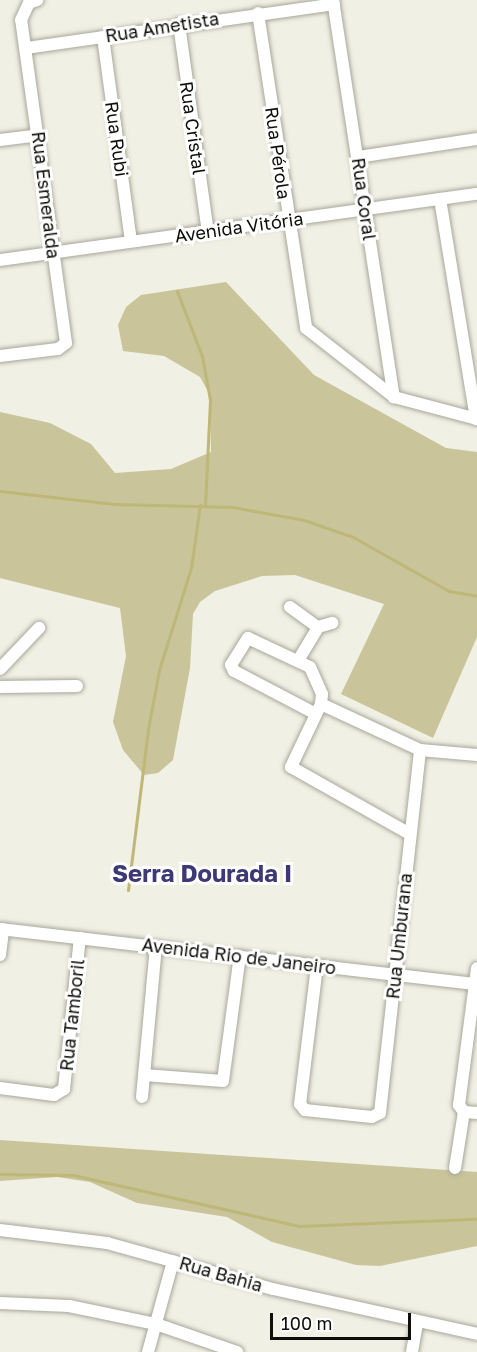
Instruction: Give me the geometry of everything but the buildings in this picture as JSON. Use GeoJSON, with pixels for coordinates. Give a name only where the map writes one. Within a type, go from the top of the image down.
{"type":"FeatureCollection","features":[{"type":"Feature","properties":{"kind":"street","name":"Rua Esmeralda"},"geometry":{"type":"LineString","coordinates":[[0,356],[62,348],[66,342],[21,20],[29,3],[37,0]]}},
{"type":"Feature","properties":{"kind":"street","name":"Rua Ametista"},"geometry":{"type":"LineString","coordinates":[[26,48],[334,2]]}},
{"type":"Feature","properties":{"kind":"street","name":"Rua Coral"},"geometry":{"type":"LineString","coordinates":[[334,2],[394,397]]}},
{"type":"Feature","properties":{"kind":"street","name":"Rua Pérola"},"geometry":{"type":"LineString","coordinates":[[258,13],[287,221],[306,328],[394,397]]}},
{"type":"Feature","properties":{"kind":"street","name":"Rua Cristal"},"geometry":{"type":"LineString","coordinates":[[179,24],[208,231]]}},
{"type":"Feature","properties":{"kind":"street","name":"Rua Rubi"},"geometry":{"type":"LineString","coordinates":[[103,36],[131,241]]}},
{"type":"Feature","properties":{"kind":"street"},"geometry":{"type":"LineString","coordinates":[[0,140],[38,135]]}},
{"type":"Feature","properties":{"kind":"street"},"geometry":{"type":"LineString","coordinates":[[358,157],[477,139]]}},
{"type":"Feature","properties":{"kind":"street","name":"Avenida Vitória"},"geometry":{"type":"LineString","coordinates":[[0,260],[477,194]]}},
{"type":"Feature","properties":{"kind":"street"},"geometry":{"type":"LineString","coordinates":[[394,397],[476,419],[440,199]]}},
{"type":"Feature","properties":{"kind":"street"},"geometry":{"type":"LineString","coordinates":[[290,607],[318,627]]}},
{"type":"Feature","properties":{"kind":"street"},"geometry":{"type":"LineString","coordinates":[[299,659],[318,627],[332,622]]}},
{"type":"Feature","properties":{"kind":"street"},"geometry":{"type":"LineString","coordinates":[[0,669],[39,628]]}},
{"type":"Feature","properties":{"kind":"street"},"geometry":{"type":"LineString","coordinates":[[410,834],[291,764],[319,709],[310,667],[299,659],[252,636],[231,665],[319,709],[420,750],[477,756]]}},
{"type":"Feature","properties":{"kind":"street"},"geometry":{"type":"LineString","coordinates":[[0,687],[77,686]]}},
{"type":"Feature","properties":{"kind":"street","name":"Rua Umburana"},"geometry":{"type":"LineString","coordinates":[[317,966],[300,1104],[305,1110],[372,1117],[380,1113],[420,750]]}},
{"type":"Feature","properties":{"kind":"street"},"geometry":{"type":"LineString","coordinates":[[0,955],[2,929]]}},
{"type":"Feature","properties":{"kind":"street","name":"Avenida Rio de Janeiro"},"geometry":{"type":"LineString","coordinates":[[2,929],[476,984]]}},
{"type":"Feature","properties":{"kind":"street","name":"Rua Tamboril"},"geometry":{"type":"LineString","coordinates":[[0,1088],[62,1092],[80,938]]}},
{"type":"Feature","properties":{"kind":"street"},"geometry":{"type":"LineString","coordinates":[[142,1097],[156,947]]}},
{"type":"Feature","properties":{"kind":"street"},"geometry":{"type":"LineString","coordinates":[[144,1075],[219,1084],[240,956]]}},
{"type":"Feature","properties":{"kind":"street"},"geometry":{"type":"LineString","coordinates":[[477,968],[459,1106],[464,1112],[477,1113]]}},
{"type":"Feature","properties":{"kind":"street"},"geometry":{"type":"LineString","coordinates":[[455,1168],[464,1112]]}},
{"type":"Feature","properties":{"kind":"street","name":"Rua Bahia"},"geometry":{"type":"LineString","coordinates":[[0,1230],[107,1243],[417,1323],[477,1334]]}},
{"type":"Feature","properties":{"kind":"street"},"geometry":{"type":"LineString","coordinates":[[148,1352],[173,1261]]}},
{"type":"Feature","properties":{"kind":"street"},"geometry":{"type":"LineString","coordinates":[[0,1303],[69,1306],[156,1324],[237,1352]]}},
{"type":"Feature","properties":{"kind":"street"},"geometry":{"type":"LineString","coordinates":[[412,1352],[417,1323]]}},
{"type":"Feature","properties":{"kind":"shaded area"},"geometry":{"type":"Polygon","coordinates":[[[226,282],[314,375],[446,448],[477,452],[477,637],[433,738],[341,694],[384,604],[295,575],[262,576],[215,591],[200,602],[193,614],[190,668],[173,760],[158,773],[144,775],[123,750],[113,722],[126,656],[120,608],[0,578],[0,412],[50,423],[91,444],[115,473],[171,469],[211,452],[210,395],[200,377],[164,356],[123,351],[118,325],[126,307],[141,295],[226,282]]]}},
{"type":"Feature","properties":{"kind":"shaded area"},"geometry":{"type":"Polygon","coordinates":[[[0,1140],[477,1172],[477,1246],[380,1266],[356,1265],[272,1242],[227,1217],[137,1203],[90,1182],[57,1177],[0,1181],[0,1140]]]}},
{"type":"Feature","properties":{"kind":"waterway"},"geometry":{"type":"LineString","coordinates":[[177,291],[202,356],[210,400],[205,505]]}},
{"type":"Feature","properties":{"kind":"waterway"},"geometry":{"type":"LineString","coordinates":[[0,491],[114,504],[233,507],[304,520],[353,537],[449,591],[477,596]]}},
{"type":"Feature","properties":{"kind":"waterway"},"geometry":{"type":"LineString","coordinates":[[128,890],[148,729],[159,670],[191,568],[200,505]]}},
{"type":"Feature","properties":{"kind":"waterway"},"geometry":{"type":"LineString","coordinates":[[0,1174],[73,1175],[299,1226],[477,1219]]}},
{"type":"Feature","properties":{"kind":"district","name":"Serra Dourada I"},"geometry":{"type":"Point","coordinates":[202,873]}}]}
